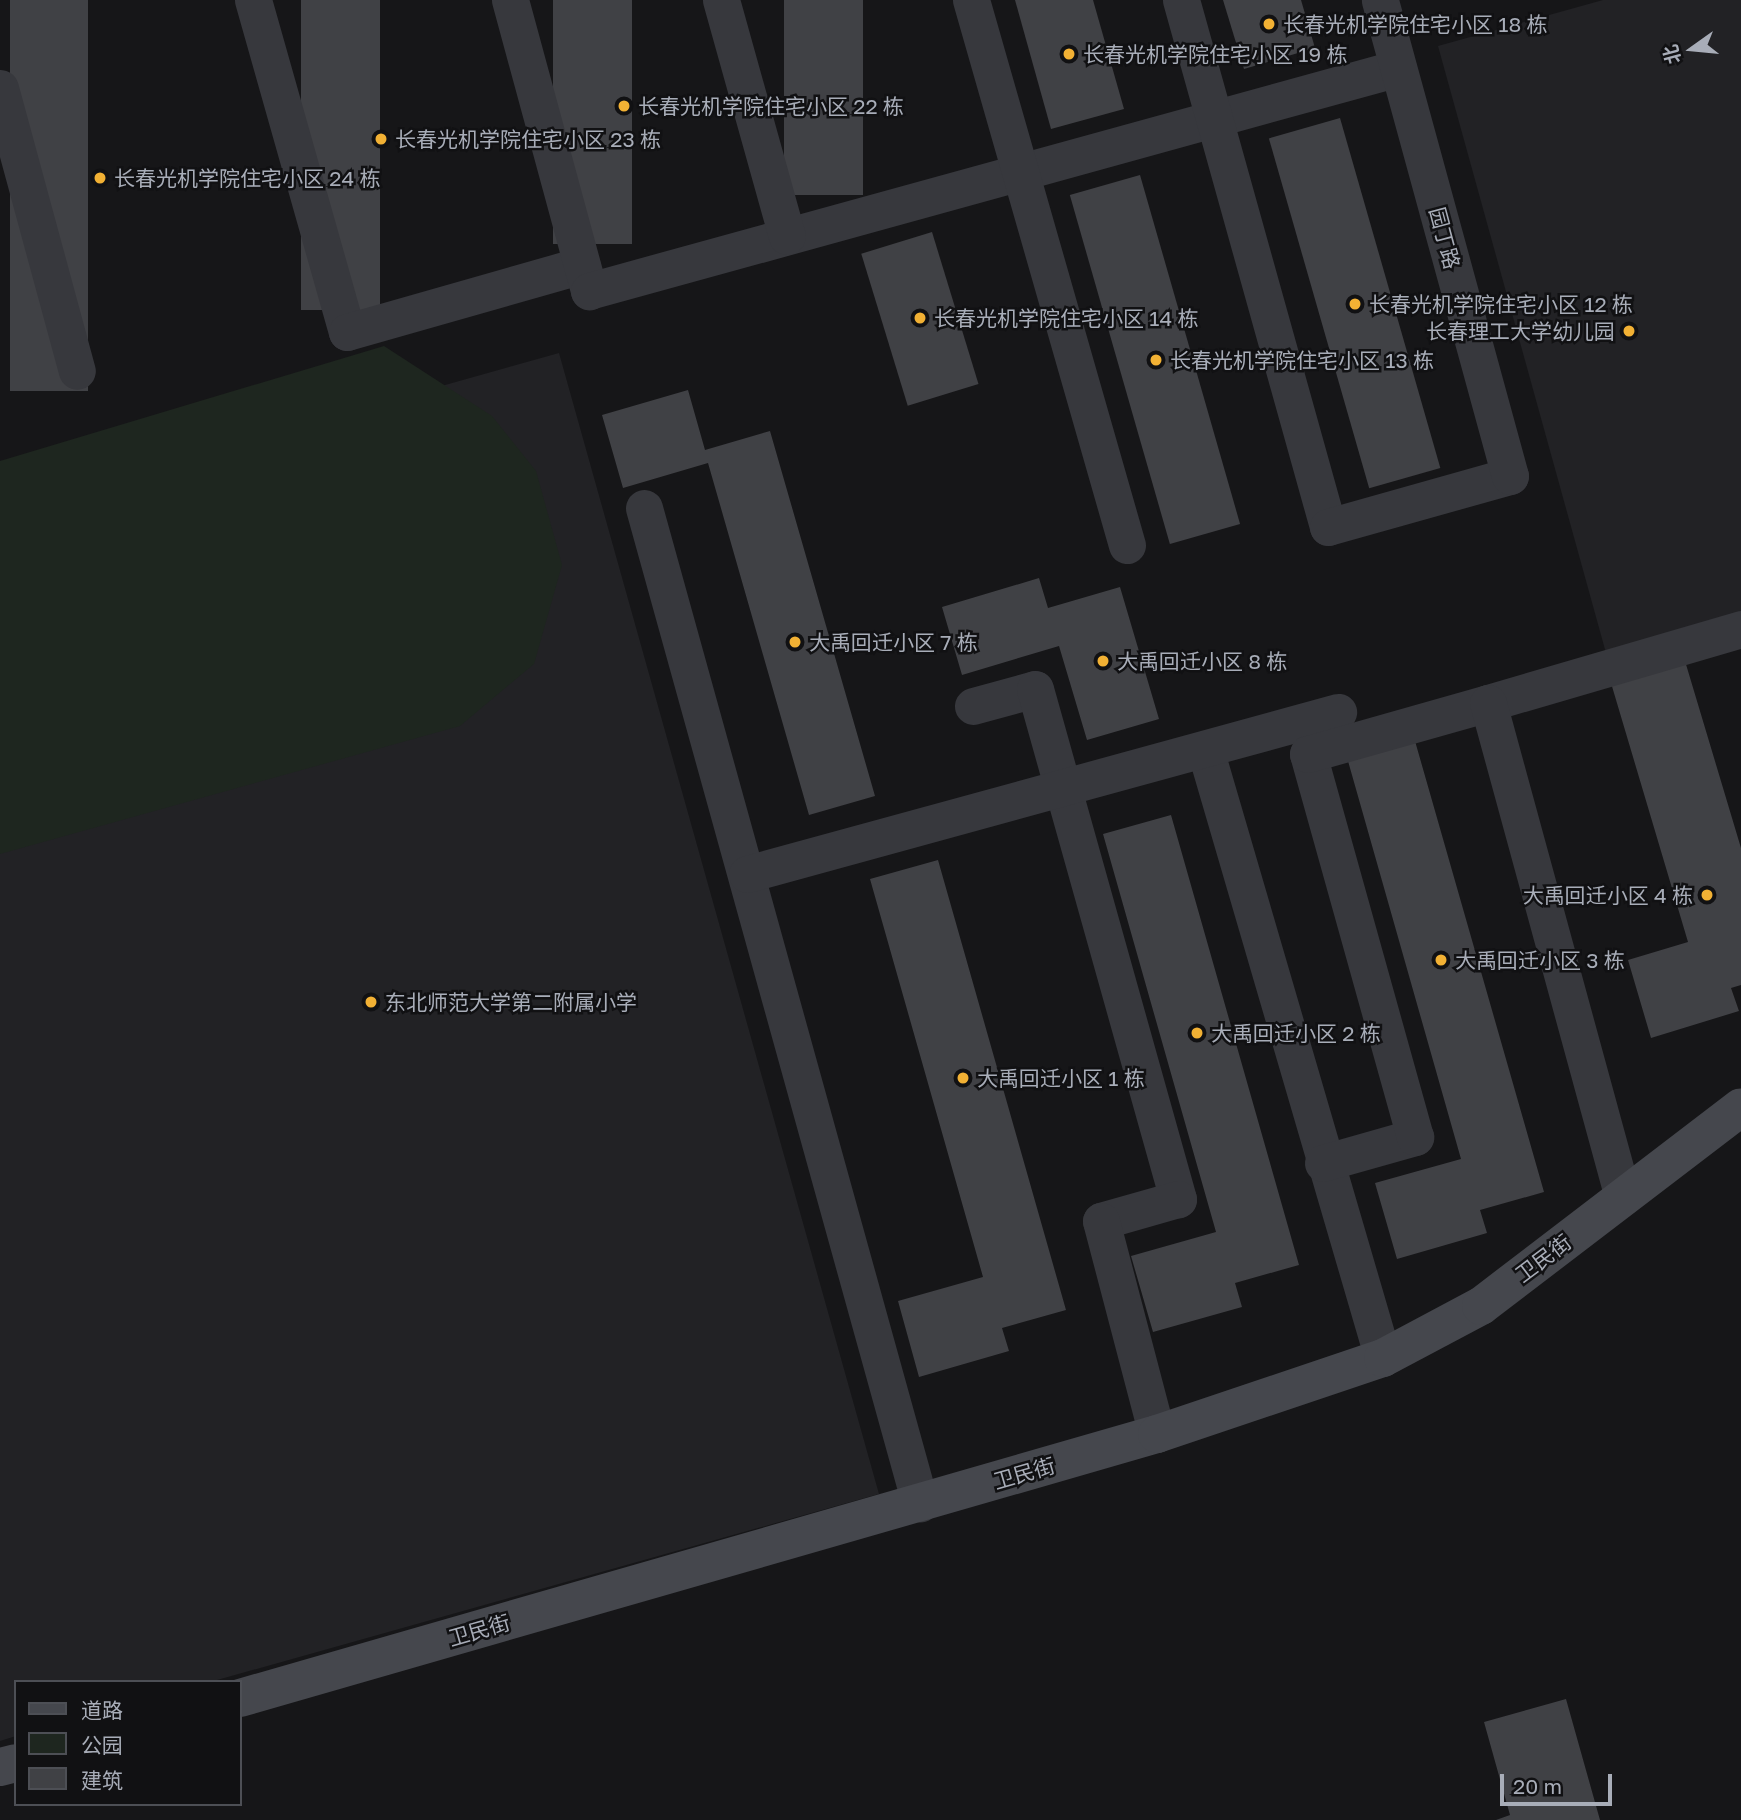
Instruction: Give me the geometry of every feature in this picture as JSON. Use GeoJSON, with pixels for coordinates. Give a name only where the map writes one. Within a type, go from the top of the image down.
{"type":"FeatureCollection","features":[{"type":"Feature","properties":{"kind":"street"},"geometry":{"type":"LineString","coordinates":[[253,0],[347,332],[582,265]]}},
{"type":"Feature","properties":{"kind":"street"},"geometry":{"type":"LineString","coordinates":[[510,0],[589,291],[1398,68]]}},
{"type":"Feature","properties":{"kind":"street"},"geometry":{"type":"LineString","coordinates":[[721,0],[787,236]]}},
{"type":"Feature","properties":{"kind":"street"},"geometry":{"type":"LineString","coordinates":[[971,0],[1018,172],[1127,545]]}},
{"type":"Feature","properties":{"kind":"street"},"geometry":{"type":"LineString","coordinates":[[1181,0],[1214,119]]}},
{"type":"Feature","properties":{"kind":"street","name":"园丁路"},"geometry":{"type":"LineString","coordinates":[[1214,119],[1328,527],[1510,477],[1380,0]]}},
{"type":"Feature","properties":{"kind":"street"},"geometry":{"type":"LineString","coordinates":[[0,88],[77,371]]}},
{"type":"Feature","properties":{"kind":"street"},"geometry":{"type":"LineString","coordinates":[[643,508],[920,1503]]}},
{"type":"Feature","properties":{"kind":"street"},"geometry":{"type":"LineString","coordinates":[[1323,1163],[1415,1137],[1308,754],[1741,629]]}},
{"type":"Feature","properties":{"kind":"street"},"geometry":{"type":"LineString","coordinates":[[973,706],[1035,689],[1178,1199],[1101,1221],[1157,1434]]}},
{"type":"Feature","properties":{"kind":"street"},"geometry":{"type":"LineString","coordinates":[[1488,703],[1623,1197]]}},
{"type":"Feature","properties":{"kind":"street"},"geometry":{"type":"LineString","coordinates":[[747,874],[1338,712]]}},
{"type":"Feature","properties":{"kind":"street"},"geometry":{"type":"LineString","coordinates":[[1205,749],[1323,1163],[1383,1358]]}},
{"type":"Feature","properties":{"kind":"street","name":"卫民街"},"geometry":{"type":"LineString","coordinates":[[242,1697],[1157,1434],[1383,1358],[1480,1306],[1741,1107]]}},
{"type":"Feature","properties":{"kind":"shaded area","name":"长春理工大学幼儿园"},"geometry":{"type":"Polygon","coordinates":[[[1603,0],[1741,0],[1741,616],[1606,653],[1438,46],[1603,0]]]}},
{"type":"Feature","properties":{"kind":"shaded area","name":"东北师范大学第二附属小学"},"geometry":{"type":"Polygon","coordinates":[[[559,353],[879,1494],[217,1680],[14,1680],[14,1737],[0,1741],[0,510],[559,353]]]}},
{"type":"Feature","properties":{"kind":"green space"},"geometry":{"type":"Polygon","coordinates":[[[384,346],[492,416],[536,471],[562,565],[534,664],[460,726],[0,854],[0,461],[384,346]]]}},
{"type":"Feature","properties":{"kind":"building"},"geometry":{"type":"Polygon","coordinates":[[[10,0],[88,0],[88,391],[10,391],[10,0]]]}},
{"type":"Feature","properties":{"kind":"building"},"geometry":{"type":"Polygon","coordinates":[[[301,0],[380,0],[380,310],[301,310],[301,0]]]}},
{"type":"Feature","properties":{"kind":"building"},"geometry":{"type":"Polygon","coordinates":[[[553,0],[632,0],[632,244],[553,244],[553,0]]]}},
{"type":"Feature","properties":{"kind":"building"},"geometry":{"type":"Polygon","coordinates":[[[784,0],[863,0],[863,195],[784,195],[784,0]]]}},
{"type":"Feature","properties":{"kind":"building","name":"长春光机学院住宅小区 19 栋"},"geometry":{"type":"Polygon","coordinates":[[[1015,0],[1093,0],[1124,109],[1051,129],[1015,0]]]}},
{"type":"Feature","properties":{"kind":"building","name":"长春光机学院住宅小区 18 栋"},"geometry":{"type":"Polygon","coordinates":[[[1223,0],[1301,0],[1315,48],[1244,69],[1223,0]]]}},
{"type":"Feature","properties":{"kind":"building","name":"长春光机学院住宅小区 12 栋"},"geometry":{"type":"Polygon","coordinates":[[[1340,118],[1440,468],[1369,488],[1269,138],[1340,118]]]}},
{"type":"Feature","properties":{"kind":"building","name":"长春光机学院住宅小区 13 栋"},"geometry":{"type":"Polygon","coordinates":[[[1140,175],[1240,524],[1170,544],[1070,195],[1140,175]]]}},
{"type":"Feature","properties":{"kind":"building","name":"长春光机学院住宅小区 14 栋"},"geometry":{"type":"Polygon","coordinates":[[[932,232],[978,384],[908,406],[861,254],[932,232]]]}},
{"type":"Feature","properties":{"kind":"building","name":"大禹回迁小区 7 栋"},"geometry":{"type":"Polygon","coordinates":[[[688,390],[705,450],[770,431],[875,796],[809,815],[708,463],[623,488],[602,415],[688,390]]]}},
{"type":"Feature","properties":{"kind":"building","name":"大禹回迁小区 8 栋"},"geometry":{"type":"Polygon","coordinates":[[[1039,578],[1048,608],[1120,587],[1159,719],[1087,740],[1059,646],[962,675],[942,607],[1039,578]]]}},
{"type":"Feature","properties":{"kind":"building","name":"大禹回迁小区 4 栋"},"geometry":{"type":"Polygon","coordinates":[[[1685,661],[1741,848],[1741,985],[1731,988],[1739,1011],[1651,1038],[1628,960],[1688,942],[1611,683],[1685,661]]]}},
{"type":"Feature","properties":{"kind":"building","name":"大禹回迁小区 3 栋"},"geometry":{"type":"Polygon","coordinates":[[[1415,741],[1544,1192],[1480,1210],[1487,1233],[1397,1259],[1375,1183],[1461,1159],[1348,761],[1415,741]]]}},
{"type":"Feature","properties":{"kind":"building","name":"大禹回迁小区 2 栋"},"geometry":{"type":"Polygon","coordinates":[[[1171,815],[1299,1265],[1235,1283],[1242,1307],[1153,1332],[1131,1256],[1216,1232],[1103,834],[1171,815]]]}},
{"type":"Feature","properties":{"kind":"building","name":"大禹回迁小区 1 栋"},"geometry":{"type":"Polygon","coordinates":[[[938,860],[1066,1310],[1002,1328],[1009,1351],[919,1377],[898,1301],[983,1277],[870,879],[938,860]]]}},
{"type":"Feature","properties":{"kind":"building"},"geometry":{"type":"Polygon","coordinates":[[[1566,1699],[1600,1820],[1496,1820],[1510,1815],[1484,1722],[1566,1699]]]}},
{"type":"Feature","properties":{"kind":"place","name":"长春光机学院住宅小区 18 栋"},"geometry":{"type":"Point","coordinates":[1269,24]}},
{"type":"Feature","properties":{"kind":"place","name":"长春光机学院住宅小区 19 栋"},"geometry":{"type":"Point","coordinates":[1069,54]}},
{"type":"Feature","properties":{"kind":"place","name":"长春光机学院住宅小区 22 栋"},"geometry":{"type":"Point","coordinates":[624,106]}},
{"type":"Feature","properties":{"kind":"place","name":"长春光机学院住宅小区 23 栋"},"geometry":{"type":"Point","coordinates":[381,139]}},
{"type":"Feature","properties":{"kind":"place","name":"长春光机学院住宅小区 24 栋"},"geometry":{"type":"Point","coordinates":[100,178]}},
{"type":"Feature","properties":{"kind":"place","name":"长春光机学院住宅小区 12 栋"},"geometry":{"type":"Point","coordinates":[1355,304]}},
{"type":"Feature","properties":{"kind":"place","name":"长春光机学院住宅小区 14 栋"},"geometry":{"type":"Point","coordinates":[920,318]}},
{"type":"Feature","properties":{"kind":"place","name":"长春理工大学幼儿园"},"geometry":{"type":"Point","coordinates":[1629,331]}},
{"type":"Feature","properties":{"kind":"place","name":"长春光机学院住宅小区 13 栋"},"geometry":{"type":"Point","coordinates":[1156,360]}},
{"type":"Feature","properties":{"kind":"place","name":"大禹回迁小区 7 栋"},"geometry":{"type":"Point","coordinates":[795,642]}},
{"type":"Feature","properties":{"kind":"place","name":"大禹回迁小区 8 栋"},"geometry":{"type":"Point","coordinates":[1103,661]}},
{"type":"Feature","properties":{"kind":"place","name":"大禹回迁小区 4 栋"},"geometry":{"type":"Point","coordinates":[1707,895]}},
{"type":"Feature","properties":{"kind":"place","name":"大禹回迁小区 3 栋"},"geometry":{"type":"Point","coordinates":[1441,960]}},
{"type":"Feature","properties":{"kind":"place","name":"东北师范大学第二附属小学"},"geometry":{"type":"Point","coordinates":[371,1002]}},
{"type":"Feature","properties":{"kind":"place","name":"大禹回迁小区 2 栋"},"geometry":{"type":"Point","coordinates":[1197,1033]}},
{"type":"Feature","properties":{"kind":"place","name":"大禹回迁小区 1 栋"},"geometry":{"type":"Point","coordinates":[963,1078]}}]}
